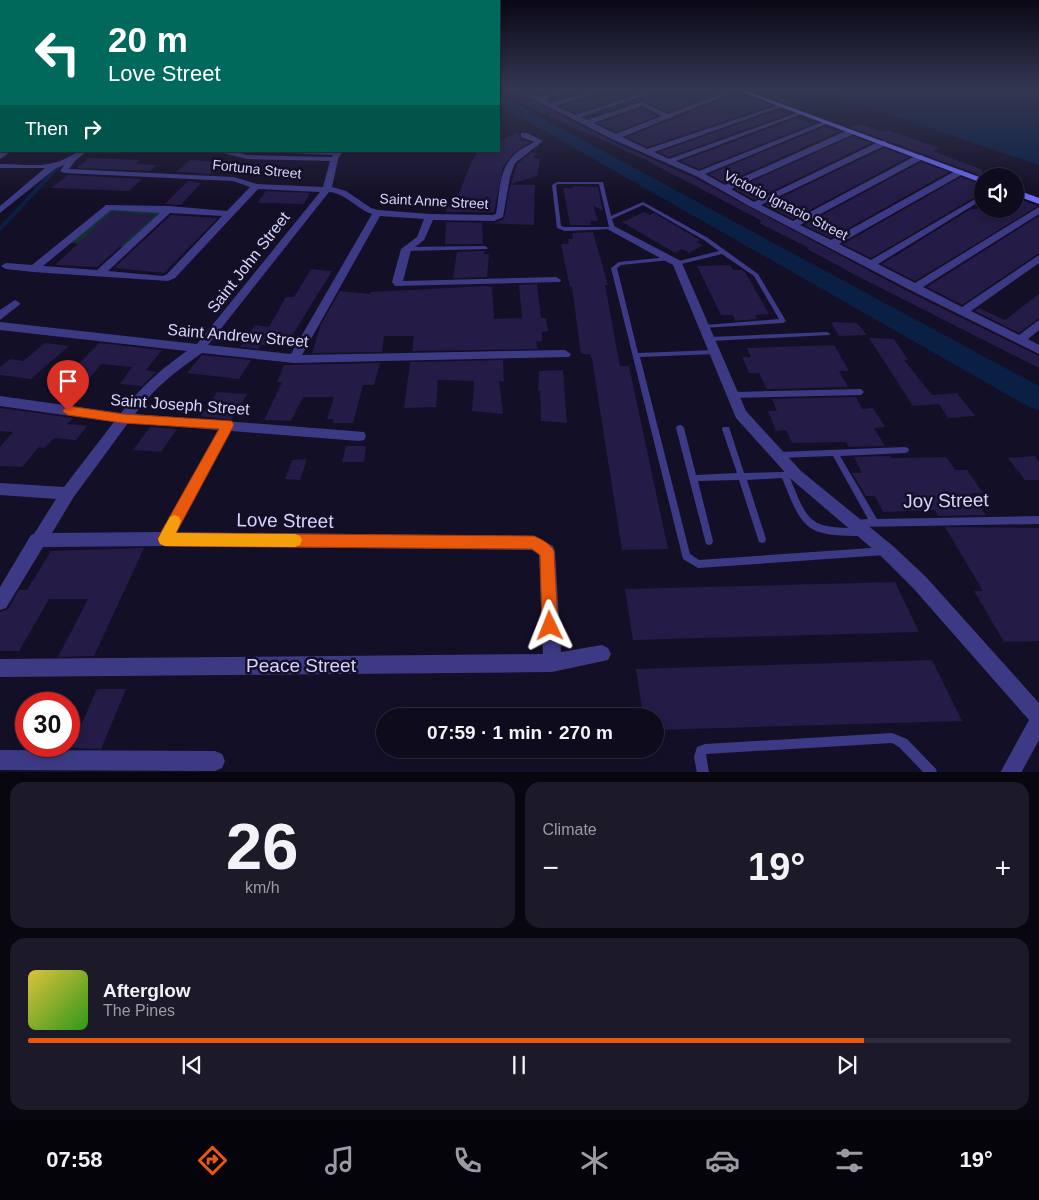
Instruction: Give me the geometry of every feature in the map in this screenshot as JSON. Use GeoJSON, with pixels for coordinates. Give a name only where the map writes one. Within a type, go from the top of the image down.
{"type":"FeatureCollection","features":[{"type":"Feature","properties":{"kind":"main road"},"geometry":{"type":"LineString","coordinates":[[837,126],[974,177]]}},
{"type":"Feature","properties":{"kind":"main road"},"geometry":{"type":"LineString","coordinates":[[1024,195],[1039,201]]}},
{"type":"Feature","properties":{"kind":"street","name":"Victorio Ignacio Street"},"geometry":{"type":"LineString","coordinates":[[592,126],[699,174],[754,206],[1039,350]]}},
{"type":"Feature","properties":{"kind":"street"},"geometry":{"type":"LineString","coordinates":[[615,137],[643,126]]}},
{"type":"Feature","properties":{"kind":"street"},"geometry":{"type":"LineString","coordinates":[[647,152],[723,126]]}},
{"type":"Feature","properties":{"kind":"street"},"geometry":{"type":"LineString","coordinates":[[670,160],[765,126]]}},
{"type":"Feature","properties":{"kind":"street"},"geometry":{"type":"LineString","coordinates":[[699,174],[817,126]]}},
{"type":"Feature","properties":{"kind":"street"},"geometry":{"type":"LineString","coordinates":[[724,189],[851,132]]}},
{"type":"Feature","properties":{"kind":"street","name":"Saint Anne Street"},"geometry":{"type":"LineString","coordinates":[[327,189],[343,193],[360,206],[377,213],[430,218],[494,218],[500,215],[507,170],[516,157],[539,141],[524,135]]}},
{"type":"Feature","properties":{"kind":"street"},"geometry":{"type":"LineString","coordinates":[[754,206],[883,144]]}},
{"type":"Feature","properties":{"kind":"street"},"geometry":{"type":"LineString","coordinates":[[0,210],[53,166],[72,159],[82,152]]}},
{"type":"Feature","properties":{"kind":"street"},"geometry":{"type":"LineString","coordinates":[[228,152],[247,154],[336,154]]}},
{"type":"Feature","properties":{"kind":"street","name":"Saint John Street"},"geometry":{"type":"LineString","coordinates":[[0,602],[37,540],[123,418],[144,392],[163,374],[200,348],[327,189],[336,154]]}},
{"type":"Feature","properties":{"kind":"street"},"geometry":{"type":"LineString","coordinates":[[792,225],[920,157]]}},
{"type":"Feature","properties":{"kind":"street","name":"Fortuna Street"},"geometry":{"type":"LineString","coordinates":[[72,159],[64,171],[234,179],[256,186],[327,189]]}},
{"type":"Feature","properties":{"kind":"street"},"geometry":{"type":"LineString","coordinates":[[0,166],[53,166]]}},
{"type":"Feature","properties":{"kind":"street"},"geometry":{"type":"LineString","coordinates":[[832,244],[960,172]]}},
{"type":"Feature","properties":{"kind":"street"},"geometry":{"type":"LineString","coordinates":[[6,266],[158,279],[171,276],[256,186]]}},
{"type":"Feature","properties":{"kind":"street"},"geometry":{"type":"LineString","coordinates":[[0,199],[14,198]]}},
{"type":"Feature","properties":{"kind":"street"},"geometry":{"type":"LineString","coordinates":[[870,265],[974,202]]}},
{"type":"Feature","properties":{"kind":"street"},"geometry":{"type":"LineString","coordinates":[[33,269],[106,208],[113,206],[230,214]]}},
{"type":"Feature","properties":{"kind":"street"},"geometry":{"type":"LineString","coordinates":[[99,274],[169,209]]}},
{"type":"Feature","properties":{"kind":"street"},"geometry":{"type":"LineString","coordinates":[[914,288],[1039,210]]}},
{"type":"Feature","properties":{"kind":"street"},"geometry":{"type":"LineString","coordinates":[[294,358],[377,213]]}},
{"type":"Feature","properties":{"kind":"street"},"geometry":{"type":"LineString","coordinates":[[430,218],[421,238],[406,249],[397,282],[402,285],[556,280]]}},
{"type":"Feature","properties":{"kind":"street"},"geometry":{"type":"LineString","coordinates":[[611,223],[673,261],[710,339],[741,414],[778,455],[790,475],[864,526],[920,583],[1039,717]]}},
{"type":"Feature","properties":{"kind":"street"},"geometry":{"type":"LineString","coordinates":[[962,312],[1039,258]]}},
{"type":"Feature","properties":{"kind":"street"},"geometry":{"type":"LineString","coordinates":[[0,316],[15,303]]}},
{"type":"Feature","properties":{"kind":"street"},"geometry":{"type":"LineString","coordinates":[[1020,340],[1039,324]]}},
{"type":"Feature","properties":{"kind":"street","name":"Saint Andrew Street"},"geometry":{"type":"LineString","coordinates":[[0,326],[294,358],[565,354]]}},
{"type":"Feature","properties":{"kind":"street","name":"Saint Joseph Street"},"geometry":{"type":"LineString","coordinates":[[0,401],[123,418],[359,436]]}},
{"type":"Feature","properties":{"kind":"street"},"geometry":{"type":"LineString","coordinates":[[165,539],[228,425]]}},
{"type":"Feature","properties":{"kind":"street"},"geometry":{"type":"LineString","coordinates":[[0,489],[68,494]]}},
{"type":"Feature","properties":{"kind":"street","name":"Love Street"},"geometry":{"type":"LineString","coordinates":[[37,540],[165,539],[534,543],[547,551],[552,663]]}},
{"type":"Feature","properties":{"kind":"street","name":"Peace Street"},"geometry":{"type":"LineString","coordinates":[[0,668],[552,663],[602,654]]}},
{"type":"Feature","properties":{"kind":"street"},"geometry":{"type":"LineString","coordinates":[[1010,772],[1039,721]]}},
{"type":"Feature","properties":{"kind":"street"},"geometry":{"type":"LineString","coordinates":[[0,760],[215,761]]}},
{"type":"Feature","properties":{"kind":"lane"},"geometry":{"type":"LineString","coordinates":[[288,152],[336,154]]}},
{"type":"Feature","properties":{"kind":"lane"},"geometry":{"type":"LineString","coordinates":[[611,223],[600,183],[557,183],[554,185],[559,228],[565,229],[611,223],[643,203],[706,239],[756,275],[783,321],[636,355]]}},
{"type":"Feature","properties":{"kind":"lane"},"geometry":{"type":"LineString","coordinates":[[406,249],[485,248]]}},
{"type":"Feature","properties":{"kind":"lane"},"geometry":{"type":"LineString","coordinates":[[723,252],[673,261],[619,264],[614,268],[686,556],[691,562],[698,564],[887,551]]}},
{"type":"Feature","properties":{"kind":"lane"},"geometry":{"type":"LineString","coordinates":[[710,339],[827,334]]}},
{"type":"Feature","properties":{"kind":"lane"},"geometry":{"type":"LineString","coordinates":[[733,395],[861,392]]}},
{"type":"Feature","properties":{"kind":"lane"},"geometry":{"type":"LineString","coordinates":[[680,428],[709,541]]}},
{"type":"Feature","properties":{"kind":"lane"},"geometry":{"type":"LineString","coordinates":[[726,429],[743,476],[762,539]]}},
{"type":"Feature","properties":{"kind":"lane"},"geometry":{"type":"LineString","coordinates":[[778,455],[905,450]]}},
{"type":"Feature","properties":{"kind":"lane"},"geometry":{"type":"LineString","coordinates":[[835,453],[864,526]]}},
{"type":"Feature","properties":{"kind":"lane"},"geometry":{"type":"LineString","coordinates":[[693,478],[790,475]]}},
{"type":"Feature","properties":{"kind":"lane","name":"Joy Street"},"geometry":{"type":"LineString","coordinates":[[790,475],[799,510],[809,525],[820,531],[864,526],[1039,520]]}},
{"type":"Feature","properties":{"kind":"lane"},"geometry":{"type":"LineString","coordinates":[[703,772],[700,757],[701,751],[705,749],[892,738],[904,744],[932,772]]}},
{"type":"Feature","properties":{"kind":"green space"},"geometry":{"type":"Polygon","coordinates":[[[111,208],[162,212],[124,247],[68,243],[111,208]]]}},
{"type":"Feature","properties":{"kind":"water"},"geometry":{"type":"Polygon","coordinates":[[[923,126],[1039,126],[1039,165],[923,126]]]}},
{"type":"Feature","properties":{"kind":"building"},"geometry":{"type":"Polygon","coordinates":[[[571,126],[583,126],[611,141],[695,178],[909,292],[1039,356],[1039,368],[859,277],[807,249],[809,248],[759,223],[762,221],[646,160],[571,126]]]}},
{"type":"Feature","properties":{"kind":"building"},"geometry":{"type":"Polygon","coordinates":[[[604,126],[631,126],[616,132],[604,126]]]}},
{"type":"Feature","properties":{"kind":"building"},"geometry":{"type":"Polygon","coordinates":[[[655,126],[709,126],[647,147],[627,137],[655,126]]]}},
{"type":"Feature","properties":{"kind":"building"},"geometry":{"type":"Polygon","coordinates":[[[733,126],[755,126],[669,157],[659,152],[733,126]]]}},
{"type":"Feature","properties":{"kind":"building"},"geometry":{"type":"Polygon","coordinates":[[[775,126],[808,126],[699,169],[681,161],[775,126]]]}},
{"type":"Feature","properties":{"kind":"building"},"geometry":{"type":"Polygon","coordinates":[[[866,126],[883,132],[888,130],[939,148],[933,151],[977,168],[974,168],[974,173],[850,127],[866,126]]]}},
{"type":"Feature","properties":{"kind":"building"},"geometry":{"type":"Polygon","coordinates":[[[824,127],[840,131],[725,183],[709,174],[824,127]]]}},
{"type":"Feature","properties":{"kind":"building"},"geometry":{"type":"Polygon","coordinates":[[[515,133],[519,134],[520,139],[530,142],[513,154],[503,167],[494,212],[446,212],[447,206],[454,206],[471,163],[477,152],[500,152],[500,141],[515,133]]]}},
{"type":"Feature","properties":{"kind":"building"},"geometry":{"type":"Polygon","coordinates":[[[853,136],[871,143],[754,200],[735,189],[853,136]]]}},
{"type":"Feature","properties":{"kind":"building"},"geometry":{"type":"Polygon","coordinates":[[[884,148],[909,157],[793,219],[765,205],[884,148]]]}},
{"type":"Feature","properties":{"kind":"building"},"geometry":{"type":"Polygon","coordinates":[[[532,152],[537,153],[533,157],[540,159],[537,176],[511,184],[517,164],[532,152]]]}},
{"type":"Feature","properties":{"kind":"building"},"geometry":{"type":"Polygon","coordinates":[[[89,158],[140,160],[135,164],[157,165],[150,171],[77,168],[89,158]]]}},
{"type":"Feature","properties":{"kind":"building"},"geometry":{"type":"Polygon","coordinates":[[[190,160],[221,162],[210,174],[176,172],[190,160]]]}},
{"type":"Feature","properties":{"kind":"building"},"geometry":{"type":"Polygon","coordinates":[[[921,162],[949,172],[831,238],[804,225],[921,162]]]}},
{"type":"Feature","properties":{"kind":"building"},"geometry":{"type":"Polygon","coordinates":[[[68,175],[142,179],[129,191],[51,188],[68,175]]]}},
{"type":"Feature","properties":{"kind":"building"},"geometry":{"type":"Polygon","coordinates":[[[961,177],[974,182],[974,198],[871,258],[843,244],[961,177]]]}},
{"type":"Feature","properties":{"kind":"building"},"geometry":{"type":"Polygon","coordinates":[[[188,181],[201,183],[181,205],[165,204],[188,181]]]}},
{"type":"Feature","properties":{"kind":"building"},"geometry":{"type":"Polygon","coordinates":[[[510,185],[535,185],[534,225],[482,223],[483,244],[445,244],[446,222],[494,223],[504,219],[510,185]]]}},
{"type":"Feature","properties":{"kind":"building"},"geometry":{"type":"Polygon","coordinates":[[[573,186],[598,187],[603,211],[593,205],[598,221],[590,221],[591,225],[570,225],[563,188],[573,188],[573,186]]]}},
{"type":"Feature","properties":{"kind":"building"},"geometry":{"type":"Polygon","coordinates":[[[266,191],[310,193],[304,204],[257,203],[266,191]]]}},
{"type":"Feature","properties":{"kind":"building"},"geometry":{"type":"Polygon","coordinates":[[[1024,201],[1038,206],[1024,215],[1024,201]]]}},
{"type":"Feature","properties":{"kind":"building"},"geometry":{"type":"Polygon","coordinates":[[[971,209],[974,209],[974,218],[1018,218],[915,281],[882,264],[971,209]]]}},
{"type":"Feature","properties":{"kind":"building"},"geometry":{"type":"Polygon","coordinates":[[[112,212],[155,215],[97,267],[55,265],[112,212]]]}},
{"type":"Feature","properties":{"kind":"building"},"geometry":{"type":"Polygon","coordinates":[[[644,212],[650,215],[654,213],[700,240],[696,242],[703,245],[689,253],[682,249],[675,253],[622,222],[644,212]]]}},
{"type":"Feature","properties":{"kind":"building"},"geometry":{"type":"Polygon","coordinates":[[[171,215],[218,218],[164,273],[114,268],[171,215]]]}},
{"type":"Feature","properties":{"kind":"building"},"geometry":{"type":"Polygon","coordinates":[[[1039,216],[1039,253],[962,305],[927,287],[1039,216]]]}},
{"type":"Feature","properties":{"kind":"building"},"geometry":{"type":"Polygon","coordinates":[[[593,232],[608,285],[605,285],[620,366],[629,366],[668,549],[622,550],[592,359],[590,354],[581,354],[572,287],[570,287],[561,244],[569,244],[568,239],[573,239],[572,233],[593,232]]]}},
{"type":"Feature","properties":{"kind":"building"},"geometry":{"type":"Polygon","coordinates":[[[484,251],[484,254],[489,254],[487,277],[453,278],[457,252],[484,251]]]}},
{"type":"Feature","properties":{"kind":"building"},"geometry":{"type":"Polygon","coordinates":[[[730,265],[733,270],[745,272],[769,314],[755,315],[757,319],[735,321],[733,315],[721,315],[697,266],[730,265]]]}},
{"type":"Feature","properties":{"kind":"building"},"geometry":{"type":"Polygon","coordinates":[[[311,269],[332,271],[285,347],[261,345],[258,349],[240,347],[255,325],[269,327],[286,297],[294,297],[311,269]]]}},
{"type":"Feature","properties":{"kind":"building"},"geometry":{"type":"Polygon","coordinates":[[[537,284],[541,318],[546,318],[548,331],[542,332],[542,341],[536,342],[538,349],[412,351],[414,336],[384,336],[382,352],[312,353],[321,324],[340,291],[370,294],[370,292],[492,287],[494,319],[522,318],[519,285],[537,284]]]}},
{"type":"Feature","properties":{"kind":"building"},"geometry":{"type":"Polygon","coordinates":[[[1039,294],[1039,318],[1019,333],[975,311],[979,308],[1005,320],[1039,294]]]}},
{"type":"Feature","properties":{"kind":"building"},"geometry":{"type":"Polygon","coordinates":[[[831,322],[857,323],[867,335],[839,336],[831,322]]]}},
{"type":"Feature","properties":{"kind":"building"},"geometry":{"type":"Polygon","coordinates":[[[869,338],[894,339],[908,360],[904,360],[932,395],[957,393],[975,416],[948,418],[939,404],[913,406],[869,338]]]}},
{"type":"Feature","properties":{"kind":"building"},"geometry":{"type":"Polygon","coordinates":[[[45,343],[69,346],[31,379],[0,375],[0,367],[10,359],[23,361],[45,343]]]}},
{"type":"Feature","properties":{"kind":"building"},"geometry":{"type":"Polygon","coordinates":[[[99,343],[162,350],[146,370],[156,372],[142,386],[120,384],[132,367],[101,364],[89,379],[66,377],[99,343]]]}},
{"type":"Feature","properties":{"kind":"building"},"geometry":{"type":"Polygon","coordinates":[[[834,345],[849,371],[839,371],[848,387],[767,389],[759,373],[749,373],[742,357],[751,357],[747,348],[834,345]]]}},
{"type":"Feature","properties":{"kind":"building"},"geometry":{"type":"Polygon","coordinates":[[[202,355],[251,360],[239,379],[187,373],[202,355]]]}},
{"type":"Feature","properties":{"kind":"building"},"geometry":{"type":"Polygon","coordinates":[[[503,360],[504,382],[499,381],[503,414],[472,411],[474,381],[438,380],[436,407],[404,408],[410,362],[503,360]]]}},
{"type":"Feature","properties":{"kind":"building"},"geometry":{"type":"Polygon","coordinates":[[[380,363],[374,385],[363,385],[353,423],[333,423],[334,419],[327,419],[334,397],[303,397],[291,421],[264,420],[282,382],[277,382],[284,365],[380,363]]]}},
{"type":"Feature","properties":{"kind":"building"},"geometry":{"type":"Polygon","coordinates":[[[563,370],[567,423],[541,421],[540,391],[538,391],[539,371],[563,370]]]}},
{"type":"Feature","properties":{"kind":"building"},"geometry":{"type":"Polygon","coordinates":[[[217,392],[247,394],[231,420],[201,416],[217,392]]]}},
{"type":"Feature","properties":{"kind":"building"},"geometry":{"type":"Polygon","coordinates":[[[856,397],[862,409],[873,408],[885,427],[874,428],[885,446],[849,447],[846,442],[792,443],[786,430],[776,431],[768,411],[777,411],[772,399],[856,397]]]}},
{"type":"Feature","properties":{"kind":"building"},"geometry":{"type":"Polygon","coordinates":[[[0,408],[73,418],[67,424],[87,426],[76,440],[54,438],[44,448],[39,447],[22,467],[0,466],[0,447],[13,432],[0,431],[0,408]]]}},
{"type":"Feature","properties":{"kind":"building"},"geometry":{"type":"Polygon","coordinates":[[[150,427],[177,429],[161,452],[133,450],[150,427]]]}},
{"type":"Feature","properties":{"kind":"building"},"geometry":{"type":"Polygon","coordinates":[[[346,446],[366,446],[364,462],[342,462],[346,446]]]}},
{"type":"Feature","properties":{"kind":"building"},"geometry":{"type":"Polygon","coordinates":[[[890,456],[892,458],[946,457],[955,470],[967,470],[983,493],[971,493],[986,515],[938,516],[935,510],[883,512],[875,496],[866,496],[852,473],[862,473],[854,457],[890,456]]]}},
{"type":"Feature","properties":{"kind":"building"},"geometry":{"type":"Polygon","coordinates":[[[1035,456],[1039,462],[1039,480],[1025,480],[1008,458],[1035,456]]]}},
{"type":"Feature","properties":{"kind":"building"},"geometry":{"type":"Polygon","coordinates":[[[307,459],[300,480],[285,479],[292,460],[307,459]]]}},
{"type":"Feature","properties":{"kind":"building"},"geometry":{"type":"Polygon","coordinates":[[[945,527],[1039,528],[1039,641],[1004,642],[974,591],[983,591],[945,527]]]}},
{"type":"Feature","properties":{"kind":"building"},"geometry":{"type":"Polygon","coordinates":[[[144,548],[94,656],[58,657],[88,599],[49,599],[19,651],[0,651],[0,612],[8,609],[19,590],[27,590],[51,551],[144,548]]]}},
{"type":"Feature","properties":{"kind":"building"},"geometry":{"type":"Polygon","coordinates":[[[895,582],[919,632],[633,640],[625,589],[895,582]]]}},
{"type":"Feature","properties":{"kind":"building"},"geometry":{"type":"Polygon","coordinates":[[[932,660],[962,721],[664,730],[664,708],[642,708],[636,669],[932,660]]]}},
{"type":"Feature","properties":{"kind":"building"},"geometry":{"type":"Polygon","coordinates":[[[97,689],[126,689],[101,749],[80,748],[80,728],[97,689]]]}},
{"type":"Feature","properties":{"kind":"waterway"},"geometry":{"type":"LineString","coordinates":[[548,126],[1039,399]]}},
{"type":"Feature","properties":{"kind":"waterway"},"geometry":{"type":"LineString","coordinates":[[70,157],[78,152]]}},
{"type":"Feature","properties":{"kind":"waterway"},"geometry":{"type":"LineString","coordinates":[[54,172],[63,162]]}},
{"type":"Feature","properties":{"kind":"waterway"},"geometry":{"type":"LineString","coordinates":[[0,229],[55,170]]}},
{"type":"Feature","properties":{"kind":"slow traffic"},"geometry":{"type":"LineString","coordinates":[[175,521],[165,539],[295,540]]}},
{"type":"Feature","properties":{"kind":"route"},"geometry":{"type":"LineString","coordinates":[[68,411],[123,418],[228,425],[165,539],[534,543],[547,551],[550,626]]}}]}
